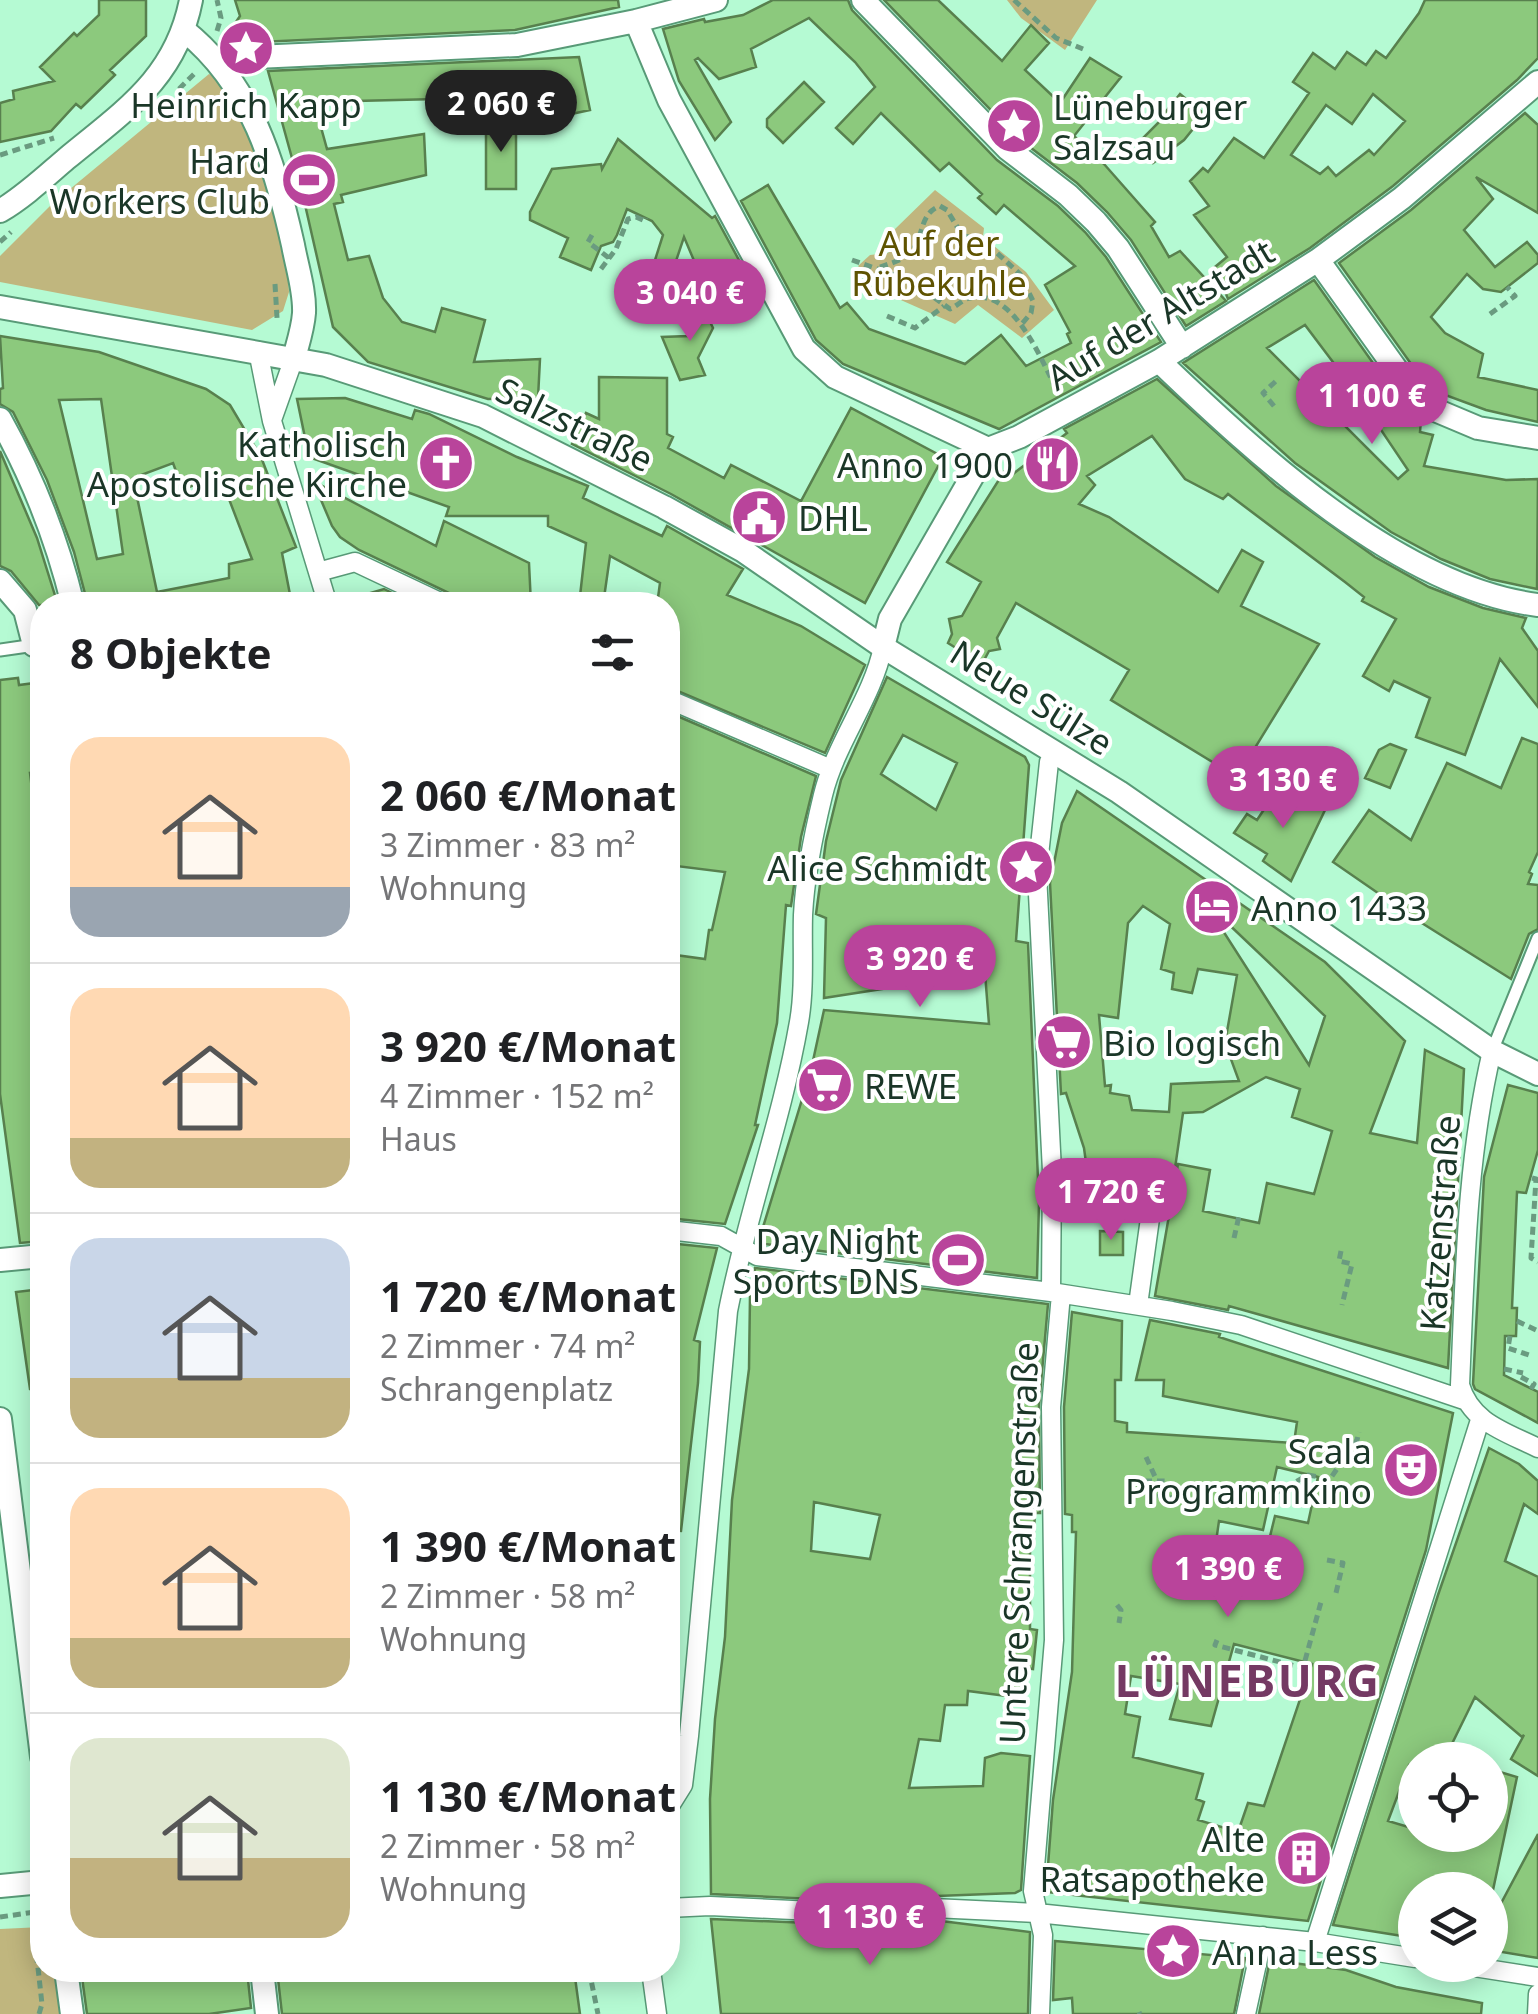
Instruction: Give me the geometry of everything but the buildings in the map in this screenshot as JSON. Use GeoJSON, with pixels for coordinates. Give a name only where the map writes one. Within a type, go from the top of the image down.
{"type":"FeatureCollection","features":[{"type":"Feature","properties":{"kind":"street"},"geometry":{"type":"LineString","coordinates":[[3,211],[140,99],[180,40],[191,0]]}},
{"type":"Feature","properties":{"kind":"street"},"geometry":{"type":"LineString","coordinates":[[212,75],[256,57],[517,44],[636,22],[716,0]]}},
{"type":"Feature","properties":{"kind":"street"},"geometry":{"type":"LineString","coordinates":[[863,0],[1008,149],[1096,222],[1118,248],[1182,347]]}},
{"type":"Feature","properties":{"kind":"street"},"geometry":{"type":"LineString","coordinates":[[636,22],[669,100],[804,348],[836,378],[988,450],[890,619],[877,672],[830,769],[822,797],[804,910],[800,1018],[740,1246],[728,1311],[680,1790]]}},
{"type":"Feature","properties":{"kind":"street"},"geometry":{"type":"LineString","coordinates":[[180,40],[209,50],[212,75],[243,98],[280,186],[304,310],[294,358],[272,421]]}},
{"type":"Feature","properties":{"kind":"street","name":"Auf der Altstadt"},"geometry":{"type":"LineString","coordinates":[[988,450],[1020,438],[1159,361],[1318,260],[1402,198],[1537,86]]}},
{"type":"Feature","properties":{"kind":"street"},"geometry":{"type":"LineString","coordinates":[[1318,260],[1422,404],[1478,428],[1538,438]]}},
{"type":"Feature","properties":{"kind":"street","name":"Salzstraße"},"geometry":{"type":"LineString","coordinates":[[0,307],[294,358],[413,391],[483,416],[664,506],[742,550],[837,616]]}},
{"type":"Feature","properties":{"kind":"street"},"geometry":{"type":"LineString","coordinates":[[258,351],[272,421],[324,592]]}},
{"type":"Feature","properties":{"kind":"street"},"geometry":{"type":"LineString","coordinates":[[1159,361],[1250,447],[1380,544],[1463,584],[1538,605]]}},
{"type":"Feature","properties":{"kind":"street"},"geometry":{"type":"LineString","coordinates":[[0,418],[54,536],[69,592]]}},
{"type":"Feature","properties":{"kind":"street"},"geometry":{"type":"LineString","coordinates":[[318,572],[355,562],[418,592]]}},
{"type":"Feature","properties":{"kind":"street"},"geometry":{"type":"LineString","coordinates":[[0,580],[25,610],[30,623]]}},
{"type":"Feature","properties":{"kind":"street","name":"Neue Sülze"},"geometry":{"type":"LineString","coordinates":[[837,616],[1195,844],[1492,1051],[1538,1074]]}},
{"type":"Feature","properties":{"kind":"street"},"geometry":{"type":"LineString","coordinates":[[680,705],[830,769]]}},
{"type":"Feature","properties":{"kind":"street","name":"Untere Schrangenstraße"},"geometry":{"type":"LineString","coordinates":[[1040,2014],[1043,1935],[1033,1892],[1054,1640],[1050,1407],[1056,1293],[1037,874],[1048,748]]}},
{"type":"Feature","properties":{"kind":"street","name":"Katzenstraße"},"geometry":{"type":"LineString","coordinates":[[1464,1400],[1460,1386],[1472,1169],[1492,1051]]}},
{"type":"Feature","properties":{"kind":"street"},"geometry":{"type":"LineString","coordinates":[[1052,1190],[1147,1198],[1152,1204],[1138,1306]]}},
{"type":"Feature","properties":{"kind":"street"},"geometry":{"type":"LineString","coordinates":[[680,1231],[721,1236],[758,1256],[1056,1293],[1240,1325],[1464,1400],[1480,1420],[1538,1448]]}},
{"type":"Feature","properties":{"kind":"street"},"geometry":{"type":"LineString","coordinates":[[0,1260],[30,1257]]}},
{"type":"Feature","properties":{"kind":"street"},"geometry":{"type":"LineString","coordinates":[[0,1419],[30,1660]]}},
{"type":"Feature","properties":{"kind":"street"},"geometry":{"type":"LineString","coordinates":[[1315,1942],[1480,1420]]}},
{"type":"Feature","properties":{"kind":"street"},"geometry":{"type":"LineString","coordinates":[[0,1886],[30,1883]]}},
{"type":"Feature","properties":{"kind":"street"},"geometry":{"type":"LineString","coordinates":[[680,1907],[833,1912],[933,1908],[1037,1913],[1315,1942],[1398,1955]]}},
{"type":"Feature","properties":{"kind":"street"},"geometry":{"type":"LineString","coordinates":[[1246,2014],[1262,1936]]}},
{"type":"Feature","properties":{"kind":"street"},"geometry":{"type":"LineString","coordinates":[[1508,1972],[1538,1977]]}},
{"type":"Feature","properties":{"kind":"street"},"geometry":{"type":"LineString","coordinates":[[68,1982],[72,2014]]}},
{"type":"Feature","properties":{"kind":"street"},"geometry":{"type":"LineString","coordinates":[[264,1982],[268,2014]]}},
{"type":"Feature","properties":{"kind":"street"},"geometry":{"type":"LineString","coordinates":[[653,1982],[658,2014]]}},
{"type":"Feature","properties":{"kind":"street"},"geometry":{"type":"LineString","coordinates":[[1538,1994],[1538,2014]]}},
{"type":"Feature","properties":{"kind":"lane"},"geometry":{"type":"LineString","coordinates":[[0,650],[30,645]]}},
{"type":"Feature","properties":{"kind":"lane"},"geometry":{"type":"LineString","coordinates":[[1492,1051],[1538,938]]}},
{"type":"Feature","properties":{"kind":"path"},"geometry":{"type":"LineString","coordinates":[[217,0],[220,18]]}},
{"type":"Feature","properties":{"kind":"path"},"geometry":{"type":"LineString","coordinates":[[1014,0],[1056,38],[1082,49]]}},
{"type":"Feature","properties":{"kind":"path"},"geometry":{"type":"LineString","coordinates":[[180,40],[212,75]]}},
{"type":"Feature","properties":{"kind":"path"},"geometry":{"type":"LineString","coordinates":[[0,156],[54,138]]}},
{"type":"Feature","properties":{"kind":"path"},"geometry":{"type":"LineString","coordinates":[[880,267],[909,254],[919,239],[925,218],[940,206],[947,210],[962,235],[985,242],[1020,274],[1033,301],[1032,313],[1021,325]]}},
{"type":"Feature","properties":{"kind":"path"},"geometry":{"type":"LineString","coordinates":[[601,269],[628,219],[646,218]]}},
{"type":"Feature","properties":{"kind":"path"},"geometry":{"type":"LineString","coordinates":[[592,235],[588,242],[609,258]]}},
{"type":"Feature","properties":{"kind":"path"},"geometry":{"type":"LineString","coordinates":[[852,260],[911,281],[950,309],[967,298],[984,298],[1016,316],[1068,410]]}},
{"type":"Feature","properties":{"kind":"path"},"geometry":{"type":"LineString","coordinates":[[275,283],[278,318],[294,358]]}},
{"type":"Feature","properties":{"kind":"path"},"geometry":{"type":"LineString","coordinates":[[1490,314],[1515,296],[1507,287]]}},
{"type":"Feature","properties":{"kind":"path"},"geometry":{"type":"LineString","coordinates":[[887,316],[916,328],[944,306]]}},
{"type":"Feature","properties":{"kind":"path"},"geometry":{"type":"LineString","coordinates":[[1274,406],[1263,394],[1276,381]]}},
{"type":"Feature","properties":{"kind":"path"},"geometry":{"type":"LineString","coordinates":[[1531,1259],[1536,1179],[1532,1178]]}},
{"type":"Feature","properties":{"kind":"path"},"geometry":{"type":"LineString","coordinates":[[1234,1238],[1239,1216]]}},
{"type":"Feature","properties":{"kind":"path"},"geometry":{"type":"LineString","coordinates":[[1341,1252],[1339,1261],[1352,1264],[1342,1304]]}},
{"type":"Feature","properties":{"kind":"path"},"geometry":{"type":"LineString","coordinates":[[1517,1321],[1538,1331]]}},
{"type":"Feature","properties":{"kind":"path"},"geometry":{"type":"LineString","coordinates":[[1510,1336],[1508,1348],[1529,1356]]}},
{"type":"Feature","properties":{"kind":"path"},"geometry":{"type":"LineString","coordinates":[[1504,1369],[1520,1374],[1534,1384],[1531,1388]]}},
{"type":"Feature","properties":{"kind":"path"},"geometry":{"type":"LineString","coordinates":[[1513,1380],[1520,1374]]}},
{"type":"Feature","properties":{"kind":"path"},"geometry":{"type":"LineString","coordinates":[[1248,1491],[1274,1494],[1308,1475],[1330,1478],[1359,1432]]}},
{"type":"Feature","properties":{"kind":"path"},"geometry":{"type":"LineString","coordinates":[[1146,1457],[1160,1497],[1189,1500]]}},
{"type":"Feature","properties":{"kind":"path"},"geometry":{"type":"LineString","coordinates":[[1131,1480],[1169,1481]]}},
{"type":"Feature","properties":{"kind":"path"},"geometry":{"type":"LineString","coordinates":[[1327,1560],[1343,1563],[1336,1593]]}},
{"type":"Feature","properties":{"kind":"path"},"geometry":{"type":"LineString","coordinates":[[1217,1640],[1216,1646],[1268,1656],[1303,1668],[1320,1602]]}},
{"type":"Feature","properties":{"kind":"path"},"geometry":{"type":"LineString","coordinates":[[1117,1605],[1119,1623]]}},
{"type":"Feature","properties":{"kind":"path"},"geometry":{"type":"LineString","coordinates":[[0,1917],[30,1913]]}},
{"type":"Feature","properties":{"kind":"path"},"geometry":{"type":"LineString","coordinates":[[38,2014],[42,2004],[40,1982]]}},
{"type":"Feature","properties":{"kind":"path"},"geometry":{"type":"LineString","coordinates":[[591,1982],[598,2014]]}},
{"type":"Feature","properties":{"kind":"green space"},"geometry":{"type":"Polygon","coordinates":[[[1007,0],[1097,0],[1065,50],[1021,18],[1007,0]]]}},
{"type":"Feature","properties":{"kind":"green space"},"geometry":{"type":"Polygon","coordinates":[[[209,74],[227,86],[241,107],[264,165],[288,279],[283,311],[252,330],[0,282],[0,256],[52,204],[209,74]]]}},
{"type":"Feature","properties":{"kind":"green space","name":"Auf der Rübekuhle"},"geometry":{"type":"Polygon","coordinates":[[[935,190],[984,228],[983,237],[1026,272],[1054,310],[1022,338],[978,305],[955,324],[885,293],[858,266],[870,255],[888,253],[894,230],[935,190]]]}},
{"type":"Feature","properties":{"kind":"green space"},"geometry":{"type":"Polygon","coordinates":[[[30,1928],[30,1982],[57,1982],[61,2014],[0,2014],[0,1929],[30,1928]]]}},
{"type":"Feature","properties":{"kind":"place","name":"Heinrich Kapp"},"geometry":{"type":"Point","coordinates":[246,48]}},
{"type":"Feature","properties":{"kind":"place","name":"Lüneburger Salzsau"},"geometry":{"type":"Point","coordinates":[1014,126]}},
{"type":"Feature","properties":{"kind":"place","name":"Hard Workers Club"},"geometry":{"type":"Point","coordinates":[309,180]}},
{"type":"Feature","properties":{"kind":"place","name":"Katholisch Apostolische Kirche"},"geometry":{"type":"Point","coordinates":[446,463]}},
{"type":"Feature","properties":{"kind":"place","name":"Anno 1900"},"geometry":{"type":"Point","coordinates":[1052,464]}},
{"type":"Feature","properties":{"kind":"place","name":"DHL"},"geometry":{"type":"Point","coordinates":[759,517]}},
{"type":"Feature","properties":{"kind":"place","name":"Alice Schmidt"},"geometry":{"type":"Point","coordinates":[1026,867]}},
{"type":"Feature","properties":{"kind":"place","name":"Anno 1433"},"geometry":{"type":"Point","coordinates":[1212,907]}},
{"type":"Feature","properties":{"kind":"place","name":"Bio logisch"},"geometry":{"type":"Point","coordinates":[1064,1042]}},
{"type":"Feature","properties":{"kind":"place","name":"REWE"},"geometry":{"type":"Point","coordinates":[825,1085]}},
{"type":"Feature","properties":{"kind":"place","name":"Day Night Sports DNS"},"geometry":{"type":"Point","coordinates":[958,1260]}},
{"type":"Feature","properties":{"kind":"place","name":"Scala Programmkino"},"geometry":{"type":"Point","coordinates":[1411,1470]}},
{"type":"Feature","properties":{"kind":"place","name":"Alte Ratsapotheke"},"geometry":{"type":"Point","coordinates":[1304,1858]}},
{"type":"Feature","properties":{"kind":"place","name":"Anna Less"},"geometry":{"type":"Point","coordinates":[1173,1951]}},
{"type":"Feature","properties":{"kind":"district","name":"LÜNEBURG"},"geometry":{"type":"Point","coordinates":[1248,1679]}}]}
